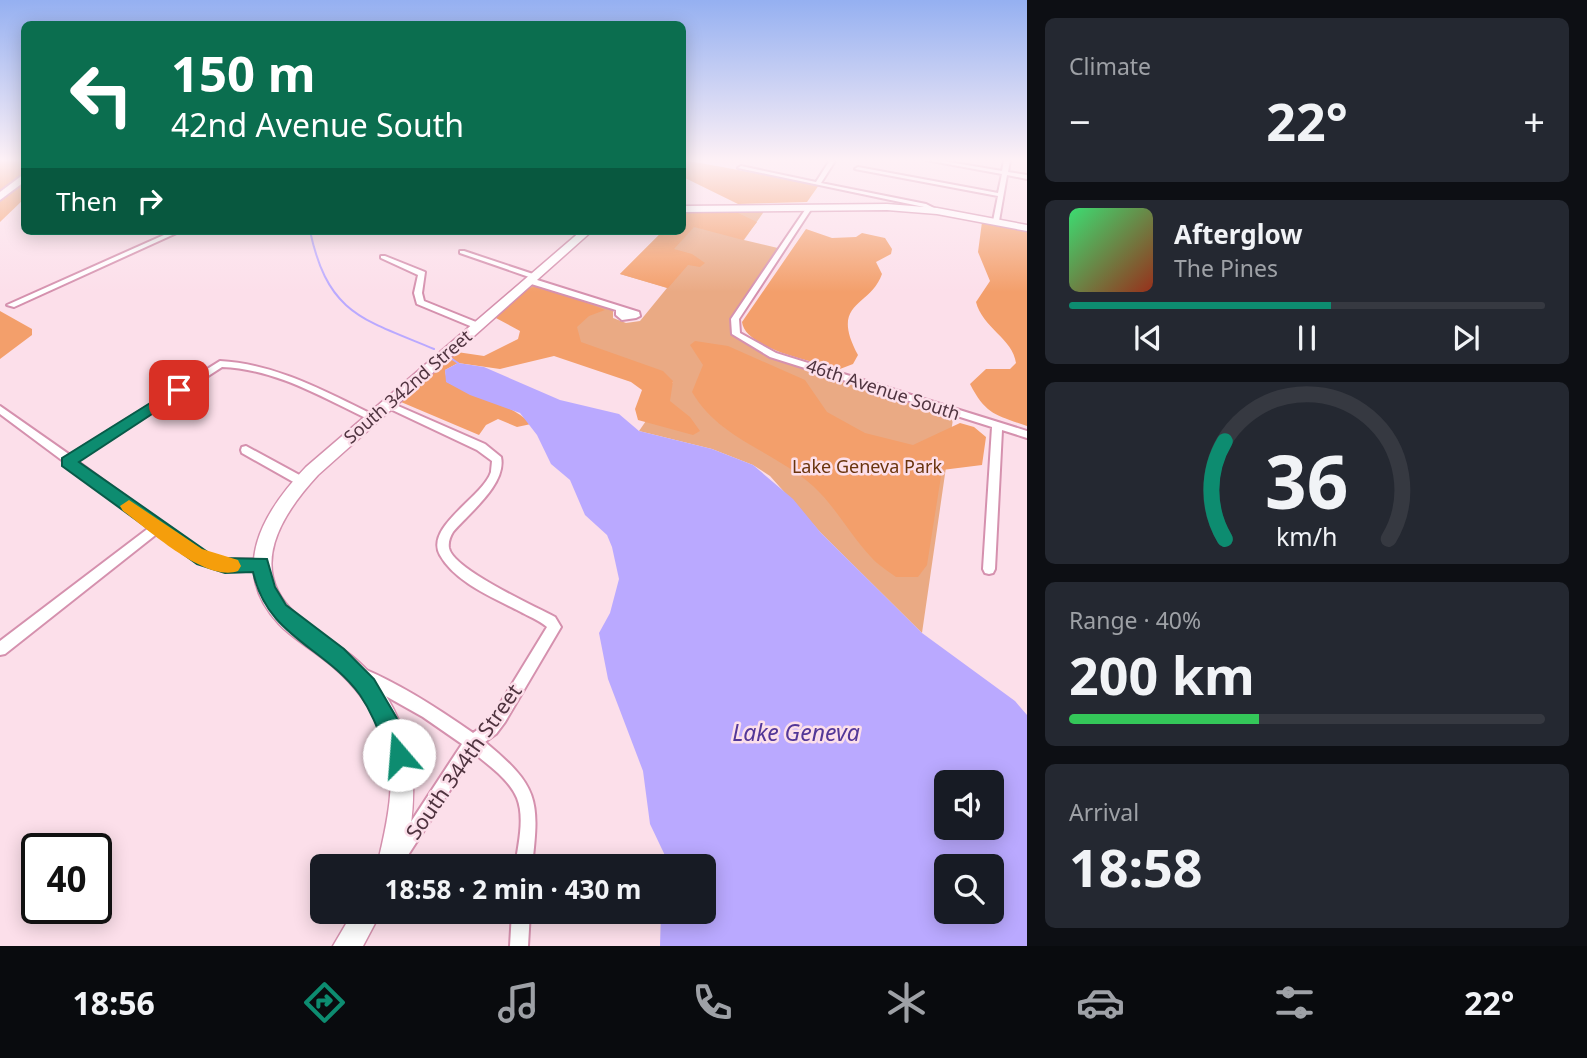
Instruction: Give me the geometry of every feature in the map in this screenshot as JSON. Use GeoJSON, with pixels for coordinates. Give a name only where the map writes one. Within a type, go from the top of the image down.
{"type":"FeatureCollection","features":[{"type":"Feature","properties":{"kind":"street"},"geometry":{"type":"LineString","coordinates":[[917,204],[937,211]]}},
{"type":"Feature","properties":{"kind":"street"},"geometry":{"type":"LineString","coordinates":[[996,221],[999,204]]}},
{"type":"Feature","properties":{"kind":"street"},"geometry":{"type":"LineString","coordinates":[[686,209],[860,207],[937,211],[1027,228]]}},
{"type":"Feature","properties":{"kind":"street","name":"46th Avenue South"},"geometry":{"type":"LineString","coordinates":[[809,208],[735,319],[734,328],[741,339],[773,355],[1027,435]]}},
{"type":"Feature","properties":{"kind":"street"},"geometry":{"type":"LineString","coordinates":[[11,305],[169,235]]}},
{"type":"Feature","properties":{"kind":"street","name":"South 342nd Street"},"geometry":{"type":"LineString","coordinates":[[261,564],[273,520],[301,481],[582,235]]}},
{"type":"Feature","properties":{"kind":"street"},"geometry":{"type":"LineString","coordinates":[[462,252],[621,309]]}},
{"type":"Feature","properties":{"kind":"street"},"geometry":{"type":"LineString","coordinates":[[383,257],[419,270],[423,278],[418,293],[420,302],[478,326]]}},
{"type":"Feature","properties":{"kind":"street"},"geometry":{"type":"LineString","coordinates":[[67,462],[220,364],[232,364],[287,378],[373,418]]}},
{"type":"Feature","properties":{"kind":"street","name":"South 344th Street"},"geometry":{"type":"LineString","coordinates":[[389,404],[481,447],[497,460],[495,477],[449,531],[443,548],[463,570],[551,621],[554,627],[500,717],[472,743],[398,854]]}},
{"type":"Feature","properties":{"kind":"street"},"geometry":{"type":"LineString","coordinates":[[0,409],[67,462],[212,562],[229,566],[261,564],[266,589],[279,611],[354,671],[399,695],[472,743],[502,767],[522,790],[527,808],[525,854]]}},
{"type":"Feature","properties":{"kind":"street"},"geometry":{"type":"LineString","coordinates":[[989,569],[997,426]]}},
{"type":"Feature","properties":{"kind":"street"},"geometry":{"type":"LineString","coordinates":[[246,450],[301,481]]}},
{"type":"Feature","properties":{"kind":"street"},"geometry":{"type":"LineString","coordinates":[[0,649],[158,527]]}},
{"type":"Feature","properties":{"kind":"street"},"geometry":{"type":"LineString","coordinates":[[354,671],[391,727],[399,755],[401,789],[392,854]]}},
{"type":"Feature","properties":{"kind":"street"},"geometry":{"type":"LineString","coordinates":[[347,946],[361,924]]}},
{"type":"Feature","properties":{"kind":"street"},"geometry":{"type":"LineString","coordinates":[[519,946],[520,924]]}},
{"type":"Feature","properties":{"kind":"green space"},"geometry":{"type":"Polygon","coordinates":[[[0,204],[19,204],[0,222],[0,204]]]}},
{"type":"Feature","properties":{"kind":"green space","name":"Lake Geneva Park"},"geometry":{"type":"Polygon","coordinates":[[[765,210],[744,240],[782,249],[735,319],[734,328],[750,345],[954,412],[922,633],[821,533],[770,476],[753,465],[712,449],[639,431],[673,382],[496,313],[526,287],[540,285],[613,308],[613,318],[626,323],[640,321],[667,288],[620,274],[659,235],[686,235],[686,211],[765,210]]]}},
{"type":"Feature","properties":{"kind":"green space"},"geometry":{"type":"Polygon","coordinates":[[[686,212],[738,213],[757,222],[743,240],[694,227],[674,249],[692,254],[705,263],[700,267],[688,265],[668,288],[620,274],[659,235],[686,235],[686,212]]]}},
{"type":"Feature","properties":{"kind":"green space"},"geometry":{"type":"Polygon","coordinates":[[[982,222],[1027,232],[1027,426],[987,408],[970,384],[986,369],[1010,369],[1016,363],[1009,347],[984,319],[976,302],[990,281],[978,252],[982,222]]]}},
{"type":"Feature","properties":{"kind":"green space"},"geometry":{"type":"Polygon","coordinates":[[[806,229],[832,238],[856,237],[862,233],[885,238],[892,249],[891,254],[876,262],[882,274],[850,315],[850,337],[858,355],[853,364],[840,369],[768,347],[755,340],[742,322],[806,229]]]}},
{"type":"Feature","properties":{"kind":"green space"},"geometry":{"type":"Polygon","coordinates":[[[528,288],[554,290],[605,310],[589,316],[577,327],[581,342],[663,371],[673,381],[670,401],[690,417],[700,431],[693,435],[638,420],[635,409],[642,390],[631,382],[554,356],[500,369],[458,363],[445,370],[447,382],[513,410],[531,424],[517,427],[498,419],[486,425],[479,435],[401,402],[457,352],[484,356],[518,339],[520,331],[494,317],[528,288]]]}},
{"type":"Feature","properties":{"kind":"green space"},"geometry":{"type":"Polygon","coordinates":[[[0,311],[32,329],[32,335],[0,359],[0,311]]]}},
{"type":"Feature","properties":{"kind":"green space"},"geometry":{"type":"Polygon","coordinates":[[[695,341],[728,346],[805,380],[827,412],[865,433],[913,445],[960,423],[974,427],[986,437],[982,465],[942,470],[927,565],[918,577],[896,577],[880,565],[813,486],[732,433],[703,408],[692,392],[703,365],[690,345],[695,341]]]}},
{"type":"Feature","properties":{"kind":"water","name":"Lake Geneva"},"geometry":{"type":"Polygon","coordinates":[[[458,363],[484,367],[560,400],[619,414],[639,431],[712,449],[753,465],[793,499],[821,533],[922,633],[1015,701],[1027,715],[1027,946],[660,946],[661,924],[716,924],[716,854],[664,854],[650,824],[643,771],[608,679],[599,633],[610,613],[619,579],[612,547],[607,535],[585,515],[570,480],[551,464],[537,435],[520,413],[470,395],[446,382],[445,370],[458,363]]]}},
{"type":"Feature","properties":{"kind":"waterway"},"geometry":{"type":"LineString","coordinates":[[311,235],[327,280],[338,297],[352,310],[387,330],[434,349]]}},
{"type":"Feature","properties":{"kind":"waterway"},"geometry":{"type":"LineString","coordinates":[[452,359],[458,363]]}},
{"type":"Feature","properties":{"kind":"slow traffic"},"geometry":{"type":"LineString","coordinates":[[129,506],[195,554],[221,565],[231,566]]}},
{"type":"Feature","properties":{"kind":"route"},"geometry":{"type":"LineString","coordinates":[[179,390],[67,462],[204,559],[225,565],[261,564],[266,589],[273,603],[285,618],[354,671],[383,712],[396,739],[399,755]]}}]}
